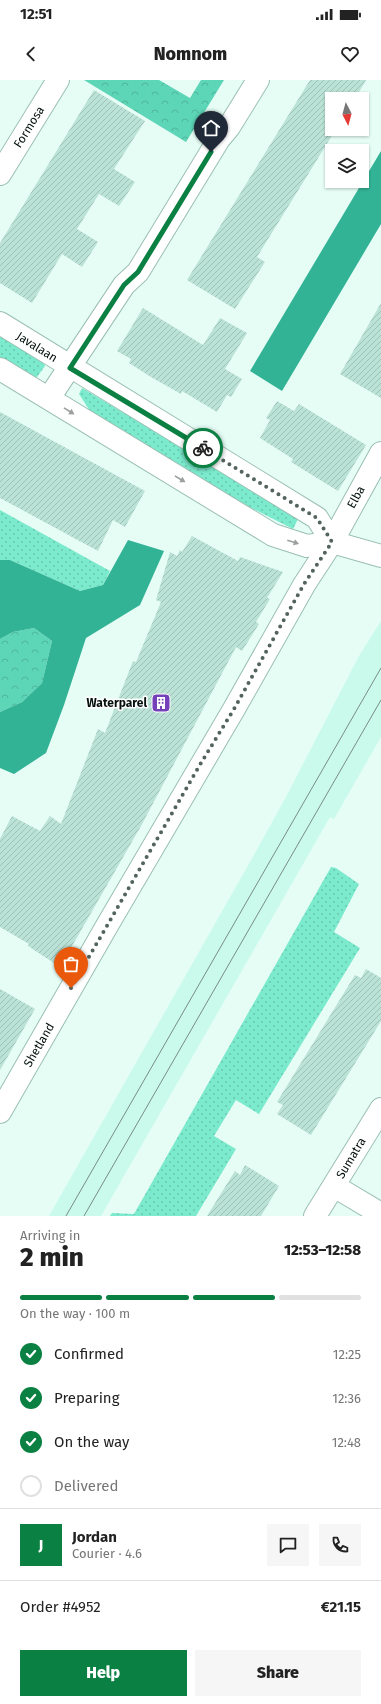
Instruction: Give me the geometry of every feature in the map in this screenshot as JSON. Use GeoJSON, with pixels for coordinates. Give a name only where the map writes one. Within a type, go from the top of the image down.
{"type":"FeatureCollection","features":[{"type":"Feature","properties":{"kind":"street","name":"Formosa"},"geometry":{"type":"LineString","coordinates":[[0,174],[58,80]]}},
{"type":"Feature","properties":{"kind":"street"},"geometry":{"type":"LineString","coordinates":[[49,398],[124,285],[138,272],[219,139],[229,127],[258,80]]}},
{"type":"Feature","properties":{"kind":"street","name":"Javalaan"},"geometry":{"type":"LineString","coordinates":[[0,323],[70,368],[317,518],[332,542]]}},
{"type":"Feature","properties":{"kind":"street"},"geometry":{"type":"LineString","coordinates":[[0,369],[273,535],[307,546],[332,542],[381,556]]}},
{"type":"Feature","properties":{"kind":"street","name":"Elba"},"geometry":{"type":"LineString","coordinates":[[332,542],[381,453]]}},
{"type":"Feature","properties":{"kind":"street","name":"Shetland"},"geometry":{"type":"LineString","coordinates":[[0,1112],[301,591],[332,542]]}},
{"type":"Feature","properties":{"kind":"street","name":"Sumatra"},"geometry":{"type":"LineString","coordinates":[[315,1216],[381,1109]]}},
{"type":"Feature","properties":{"kind":"street","name":"Sumatra"},"geometry":{"type":"LineString","coordinates":[[334,1186],[381,1214]]}},
{"type":"Feature","properties":{"kind":"shaded area"},"geometry":{"type":"Polygon","coordinates":[[[381,151],[381,224],[282,391],[250,371],[359,188],[369,188],[369,171],[381,151]]]}},
{"type":"Feature","properties":{"kind":"shaded area"},"geometry":{"type":"Polygon","coordinates":[[[0,334],[43,361],[45,366],[37,377],[31,377],[0,358],[0,334]]]}},
{"type":"Feature","properties":{"kind":"shaded area"},"geometry":{"type":"Polygon","coordinates":[[[82,388],[299,517],[293,529],[228,496],[90,411],[79,394],[82,388]]]}},
{"type":"Feature","properties":{"kind":"shaded area"},"geometry":{"type":"Polygon","coordinates":[[[0,510],[110,571],[103,585],[80,591],[10,560],[0,560],[0,510]]]}},
{"type":"Feature","properties":{"kind":"shaded area"},"geometry":{"type":"Polygon","coordinates":[[[128,540],[164,551],[140,605],[86,638],[64,705],[46,753],[14,774],[0,768],[0,712],[22,702],[42,683],[52,641],[34,628],[13,632],[0,639],[0,560],[10,560],[80,591],[103,585],[128,540]]]}},
{"type":"Feature","properties":{"kind":"shaded area"},"geometry":{"type":"Polygon","coordinates":[[[381,621],[381,737],[334,819],[330,817],[101,1216],[49,1216],[254,855],[359,656],[381,621]]]}},
{"type":"Feature","properties":{"kind":"shaded area"},"geometry":{"type":"Polygon","coordinates":[[[331,867],[336,868],[359,884],[334,932],[360,948],[259,1114],[236,1100],[214,1136],[236,1149],[196,1216],[110,1216],[112,1213],[134,1214],[331,867]]]}},
{"type":"Feature","properties":{"kind":"green space"},"geometry":{"type":"Polygon","coordinates":[[[84,80],[159,80],[190,98],[201,80],[224,80],[186,142],[84,80]]]}},
{"type":"Feature","properties":{"kind":"green space"},"geometry":{"type":"Polygon","coordinates":[[[34,628],[52,641],[42,683],[22,702],[0,712],[0,639],[13,632],[34,628]]]}},
{"type":"Feature","properties":{"kind":"building"},"geometry":{"type":"Polygon","coordinates":[[[310,80],[366,80],[359,92],[325,92],[325,136],[332,136],[327,144],[325,144],[325,147],[257,257],[265,262],[235,309],[187,280],[310,80]]]}},
{"type":"Feature","properties":{"kind":"building"},"geometry":{"type":"Polygon","coordinates":[[[94,90],[145,121],[114,169],[135,182],[119,206],[99,194],[77,229],[98,242],[82,267],[62,254],[32,303],[0,283],[0,243],[94,90]]]}},
{"type":"Feature","properties":{"kind":"building"},"geometry":{"type":"Polygon","coordinates":[[[381,303],[381,398],[340,374],[381,303]]]}},
{"type":"Feature","properties":{"kind":"building"},"geometry":{"type":"Polygon","coordinates":[[[143,308],[203,345],[220,318],[247,333],[225,369],[242,379],[231,397],[227,395],[217,412],[182,391],[181,394],[151,377],[129,363],[131,359],[117,351],[143,308]]]}},
{"type":"Feature","properties":{"kind":"building"},"geometry":{"type":"Polygon","coordinates":[[[277,401],[294,411],[299,404],[366,445],[338,491],[291,462],[293,459],[260,438],[270,420],[266,418],[277,401]]]}},
{"type":"Feature","properties":{"kind":"building"},"geometry":{"type":"Polygon","coordinates":[[[0,412],[145,491],[125,527],[113,520],[98,551],[0,498],[0,412]]]}},
{"type":"Feature","properties":{"kind":"building","name":"Waterparel"},"geometry":{"type":"Polygon","coordinates":[[[192,536],[238,561],[240,557],[283,572],[267,598],[270,599],[256,622],[259,624],[242,651],[236,647],[141,826],[60,967],[28,946],[29,944],[0,927],[0,839],[12,816],[40,831],[50,816],[61,824],[98,729],[105,733],[133,661],[136,662],[161,602],[156,600],[170,552],[177,556],[180,550],[182,552],[192,536]]]}},
{"type":"Feature","properties":{"kind":"building"},"geometry":{"type":"Polygon","coordinates":[[[366,969],[381,978],[381,1021],[311,1135],[277,1114],[283,1105],[277,1102],[355,975],[361,978],[366,969]]]}},
{"type":"Feature","properties":{"kind":"building"},"geometry":{"type":"Polygon","coordinates":[[[0,989],[35,1009],[0,1070],[0,989]]]}},
{"type":"Feature","properties":{"kind":"building"},"geometry":{"type":"Polygon","coordinates":[[[245,1165],[279,1186],[261,1216],[207,1216],[235,1171],[240,1175],[245,1165]]]}},
{"type":"Feature","properties":{"kind":"tram line"},"geometry":{"type":"LineString","coordinates":[[66,1216],[381,668]]}},
{"type":"Feature","properties":{"kind":"tram line"},"geometry":{"type":"LineString","coordinates":[[84,1216],[381,700]]}},
{"type":"Feature","properties":{"kind":"way so far"},"geometry":{"type":"LineString","coordinates":[[71,988],[201,763],[234,709],[304,584],[332,542],[317,518],[203,448]]}},
{"type":"Feature","properties":{"kind":"place","name":"Waterparel"},"geometry":{"type":"Point","coordinates":[161,703]}},
{"type":"Feature","properties":{"kind":"route"},"geometry":{"type":"LineString","coordinates":[[203,448],[70,368],[124,285],[138,272],[211,152]]}}]}
